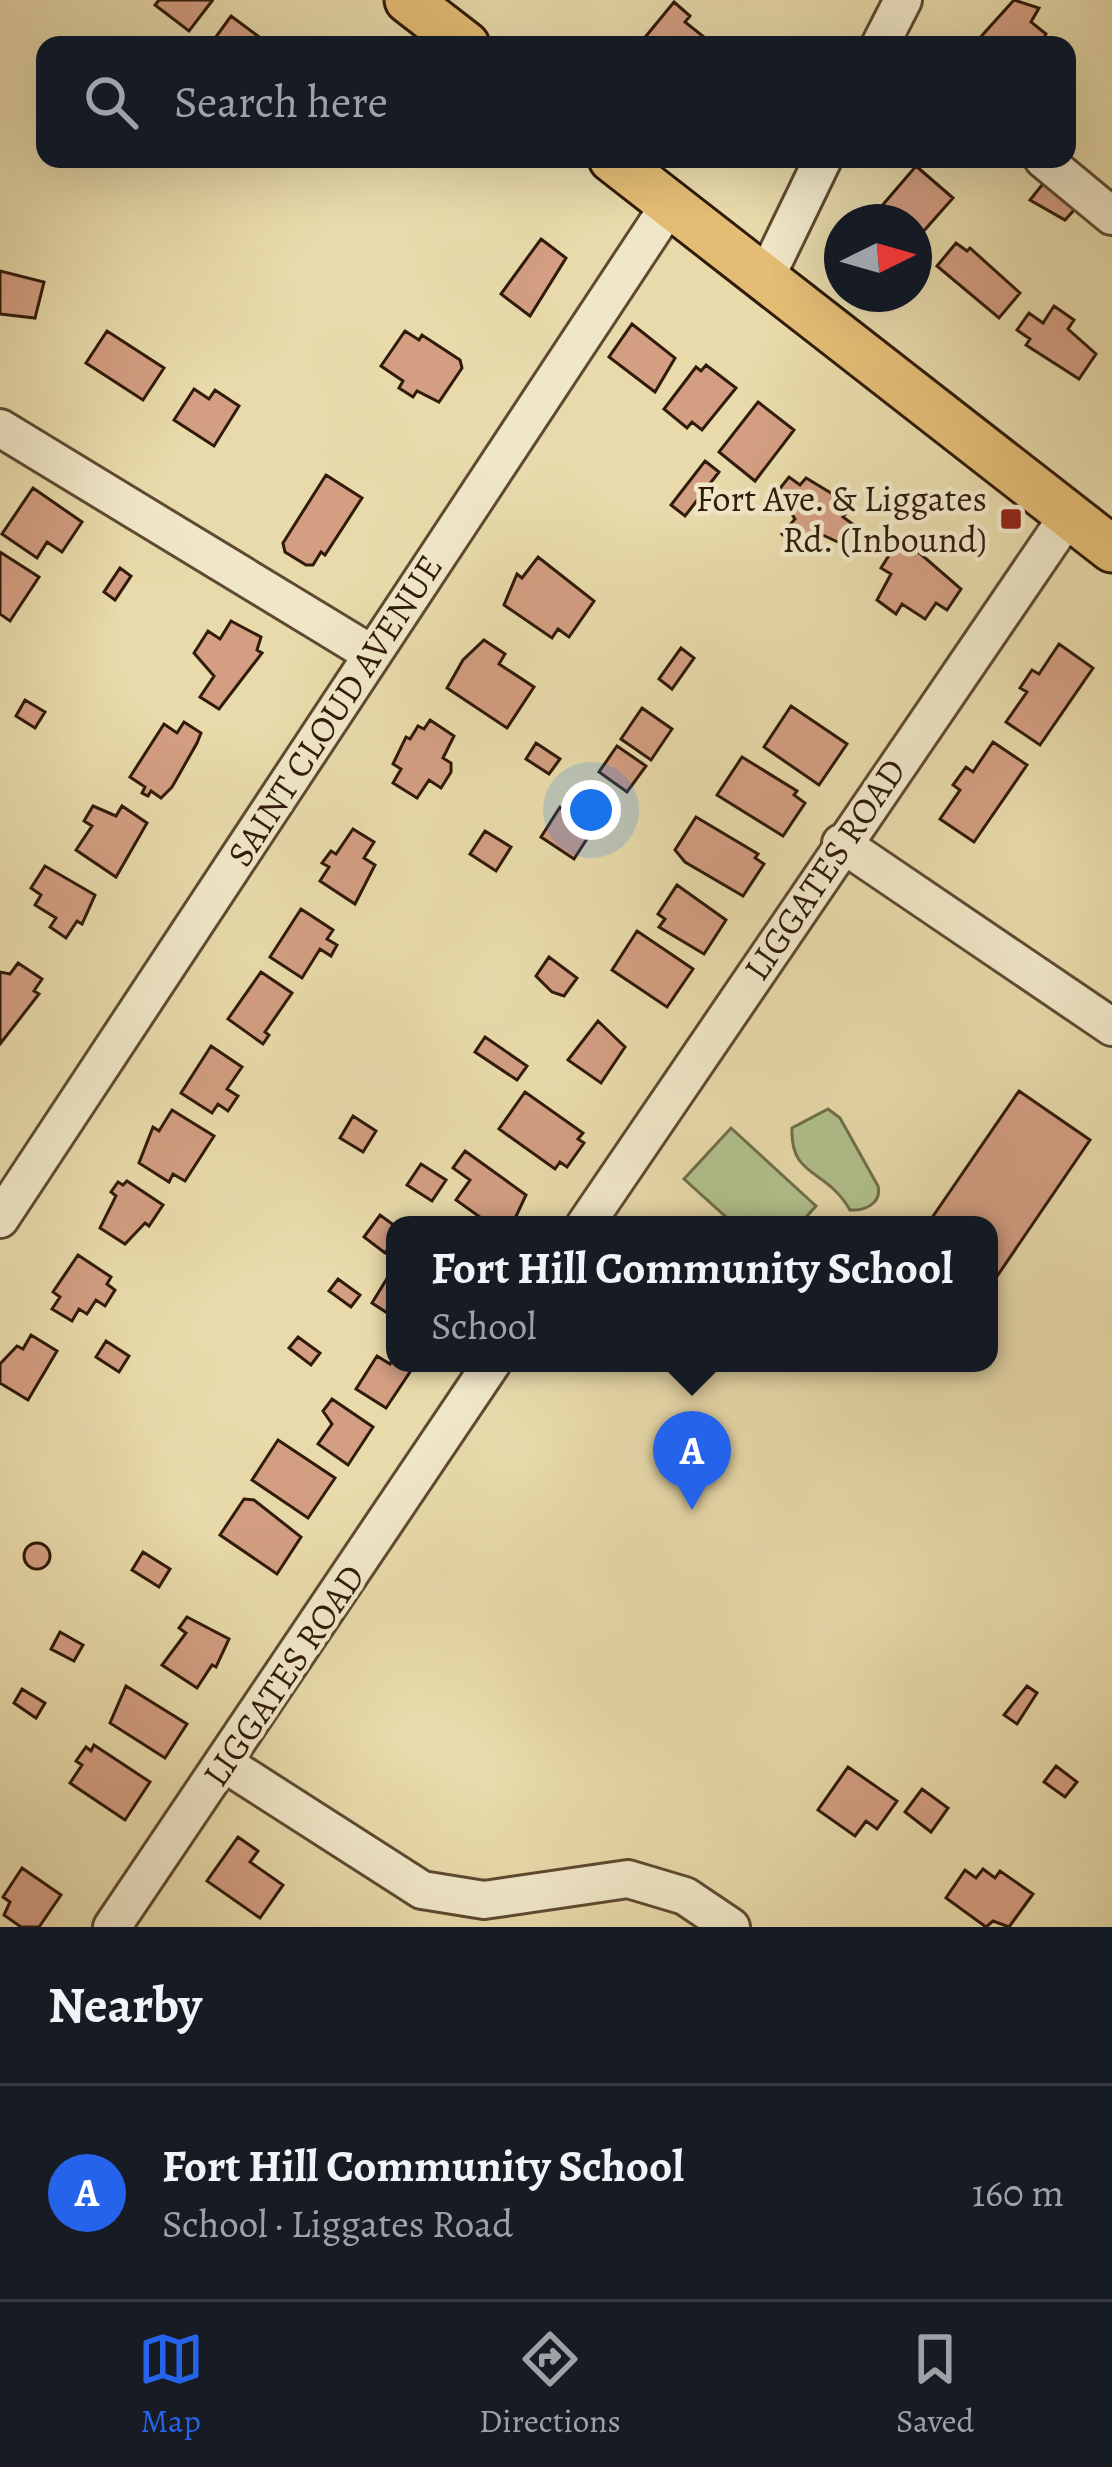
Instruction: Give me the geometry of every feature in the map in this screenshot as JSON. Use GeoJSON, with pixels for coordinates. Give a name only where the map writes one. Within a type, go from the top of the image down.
{"type":"FeatureCollection","features":[{"type":"Feature","properties":{"kind":"main road"},"geometry":{"type":"LineString","coordinates":[[408,0],[454,36]]}},
{"type":"Feature","properties":{"kind":"main road"},"geometry":{"type":"LineString","coordinates":[[624,168],[1112,549]]}},
{"type":"Feature","properties":{"kind":"street"},"geometry":{"type":"LineString","coordinates":[[767,275],[819,168]]}},
{"type":"Feature","properties":{"kind":"street"},"geometry":{"type":"LineString","coordinates":[[1053,168],[1112,216]]}},
{"type":"Feature","properties":{"kind":"street","name":"SAINT CLOUD AVENUE"},"geometry":{"type":"LineString","coordinates":[[0,1219],[670,204]]}},
{"type":"Feature","properties":{"kind":"street"},"geometry":{"type":"LineString","coordinates":[[0,428],[370,653]]}},
{"type":"Feature","properties":{"kind":"street","name":"LIGGATES ROAD"},"geometry":{"type":"LineString","coordinates":[[590,1216],[1067,516]]}},
{"type":"Feature","properties":{"kind":"street"},"geometry":{"type":"LineString","coordinates":[[841,843],[1112,1027]]}},
{"type":"Feature","properties":{"kind":"street","name":"LIGGATES ROAD"},"geometry":{"type":"LineString","coordinates":[[112,1927],[486,1372]]}},
{"type":"Feature","properties":{"kind":"street"},"geometry":{"type":"LineString","coordinates":[[224,1763],[422,1890],[484,1900],[628,1879],[686,1896],[731,1927]]}},
{"type":"Feature","properties":{"kind":"green space"},"geometry":{"type":"Polygon","coordinates":[[[828,1109],[840,1118],[878,1186],[875,1202],[866,1208],[850,1210],[797,1156],[792,1128],[828,1109]]]}},
{"type":"Feature","properties":{"kind":"green space"},"geometry":{"type":"Polygon","coordinates":[[[731,1128],[816,1206],[807,1216],[725,1216],[684,1179],[731,1128]]]}},
{"type":"Feature","properties":{"kind":"building"},"geometry":{"type":"Polygon","coordinates":[[[159,0],[212,1],[189,31],[155,5],[159,0]]]}},
{"type":"Feature","properties":{"kind":"building"},"geometry":{"type":"Polygon","coordinates":[[[1014,0],[1039,8],[1031,22],[1046,34],[1045,36],[982,36],[1014,0]]]}},
{"type":"Feature","properties":{"kind":"building"},"geometry":{"type":"Polygon","coordinates":[[[674,2],[690,16],[685,22],[703,36],[646,36],[674,2]]]}},
{"type":"Feature","properties":{"kind":"building"},"geometry":{"type":"Polygon","coordinates":[[[231,16],[258,36],[217,36],[231,16]]]}},
{"type":"Feature","properties":{"kind":"building"},"geometry":{"type":"Polygon","coordinates":[[[914,168],[953,198],[932,222],[932,204],[883,204],[914,168]]]}},
{"type":"Feature","properties":{"kind":"building"},"geometry":{"type":"Polygon","coordinates":[[[1049,176],[1072,194],[1065,202],[1075,209],[1065,220],[1030,200],[1049,176]]]}},
{"type":"Feature","properties":{"kind":"building"},"geometry":{"type":"Polygon","coordinates":[[[541,239],[566,258],[530,316],[501,294],[541,239]]]}},
{"type":"Feature","properties":{"kind":"building"},"geometry":{"type":"Polygon","coordinates":[[[956,243],[967,251],[970,248],[1020,293],[999,318],[937,266],[956,243]]]}},
{"type":"Feature","properties":{"kind":"building"},"geometry":{"type":"Polygon","coordinates":[[[0,271],[44,282],[35,318],[0,314],[0,271]]]}},
{"type":"Feature","properties":{"kind":"building"},"geometry":{"type":"Polygon","coordinates":[[[1054,306],[1074,320],[1068,329],[1096,354],[1079,379],[1026,345],[1030,339],[1017,330],[1029,313],[1043,323],[1054,306]]]}},
{"type":"Feature","properties":{"kind":"building"},"geometry":{"type":"Polygon","coordinates":[[[632,324],[675,358],[655,392],[609,357],[632,324]]]}},
{"type":"Feature","properties":{"kind":"building"},"geometry":{"type":"Polygon","coordinates":[[[107,331],[164,368],[143,400],[86,363],[107,331]]]}},
{"type":"Feature","properties":{"kind":"building"},"geometry":{"type":"Polygon","coordinates":[[[405,331],[419,340],[422,335],[460,360],[462,368],[439,402],[417,391],[413,397],[399,388],[403,381],[381,366],[405,331]]]}},
{"type":"Feature","properties":{"kind":"building"},"geometry":{"type":"Polygon","coordinates":[[[706,365],[736,388],[702,430],[692,422],[687,428],[664,409],[696,367],[701,371],[706,365]]]}},
{"type":"Feature","properties":{"kind":"building"},"geometry":{"type":"Polygon","coordinates":[[[194,389],[209,399],[215,390],[239,406],[214,446],[174,420],[194,389]]]}},
{"type":"Feature","properties":{"kind":"building"},"geometry":{"type":"Polygon","coordinates":[[[758,402],[794,430],[755,481],[719,452],[758,402]]]}},
{"type":"Feature","properties":{"kind":"building"},"geometry":{"type":"Polygon","coordinates":[[[705,461],[719,472],[685,516],[671,505],[705,461]]]}},
{"type":"Feature","properties":{"kind":"building"},"geometry":{"type":"Polygon","coordinates":[[[326,475],[362,498],[325,555],[321,552],[313,565],[306,565],[285,552],[283,543],[326,475]]]}},
{"type":"Feature","properties":{"kind":"building"},"geometry":{"type":"Polygon","coordinates":[[[789,477],[800,485],[806,478],[836,496],[832,500],[854,525],[840,543],[814,531],[799,549],[782,534],[795,519],[777,492],[789,477]]]}},
{"type":"Feature","properties":{"kind":"building"},"geometry":{"type":"Polygon","coordinates":[[[33,488],[82,522],[62,552],[47,542],[37,558],[2,534],[33,488]]]}},
{"type":"Feature","properties":{"kind":"building"},"geometry":{"type":"Polygon","coordinates":[[[895,546],[905,553],[916,550],[961,589],[947,610],[936,603],[925,619],[902,604],[896,614],[877,600],[891,574],[881,568],[895,546]]]}},
{"type":"Feature","properties":{"kind":"building"},"geometry":{"type":"Polygon","coordinates":[[[0,552],[39,577],[10,621],[0,614],[0,552]]]}},
{"type":"Feature","properties":{"kind":"building"},"geometry":{"type":"Polygon","coordinates":[[[538,557],[594,601],[569,637],[558,629],[552,638],[504,605],[517,574],[522,578],[538,557]]]}},
{"type":"Feature","properties":{"kind":"building"},"geometry":{"type":"Polygon","coordinates":[[[120,568],[131,576],[115,600],[104,592],[120,568]]]}},
{"type":"Feature","properties":{"kind":"building"},"geometry":{"type":"Polygon","coordinates":[[[231,621],[261,637],[257,650],[262,653],[219,709],[200,697],[214,676],[194,653],[208,631],[220,639],[231,621]]]}},
{"type":"Feature","properties":{"kind":"building"},"geometry":{"type":"Polygon","coordinates":[[[484,640],[505,654],[499,664],[534,687],[507,728],[447,688],[463,660],[484,640]]]}},
{"type":"Feature","properties":{"kind":"building"},"geometry":{"type":"Polygon","coordinates":[[[1059,644],[1093,668],[1040,745],[1006,722],[1027,692],[1020,688],[1032,670],[1039,674],[1059,644]]]}},
{"type":"Feature","properties":{"kind":"building"},"geometry":{"type":"Polygon","coordinates":[[[681,648],[694,658],[672,689],[659,679],[681,648]]]}},
{"type":"Feature","properties":{"kind":"building"},"geometry":{"type":"Polygon","coordinates":[[[25,700],[45,712],[35,728],[16,716],[25,700]]]}},
{"type":"Feature","properties":{"kind":"building"},"geometry":{"type":"Polygon","coordinates":[[[791,706],[847,744],[819,785],[764,747],[791,706]]]}},
{"type":"Feature","properties":{"kind":"building"},"geometry":{"type":"Polygon","coordinates":[[[642,708],[672,729],[651,760],[621,739],[642,708]]]}},
{"type":"Feature","properties":{"kind":"building"},"geometry":{"type":"Polygon","coordinates":[[[430,720],[454,736],[443,758],[451,763],[451,772],[441,788],[429,780],[417,798],[393,783],[401,769],[393,764],[406,737],[410,739],[418,726],[424,729],[430,720]]]}},
{"type":"Feature","properties":{"kind":"building"},"geometry":{"type":"Polygon","coordinates":[[[184,722],[201,733],[172,787],[161,798],[151,791],[148,796],[142,793],[145,787],[130,777],[164,724],[177,733],[184,722]]]}},
{"type":"Feature","properties":{"kind":"building"},"geometry":{"type":"Polygon","coordinates":[[[993,742],[1027,765],[974,842],[940,819],[960,790],[953,785],[966,767],[973,772],[993,742]]]}},
{"type":"Feature","properties":{"kind":"building"},"geometry":{"type":"Polygon","coordinates":[[[536,743],[560,759],[549,774],[526,759],[536,743]]]}},
{"type":"Feature","properties":{"kind":"building"},"geometry":{"type":"Polygon","coordinates":[[[617,746],[646,766],[627,792],[599,772],[617,746]]]}},
{"type":"Feature","properties":{"kind":"building"},"geometry":{"type":"Polygon","coordinates":[[[742,757],[797,791],[794,795],[805,803],[783,836],[717,795],[742,757]]]}},
{"type":"Feature","properties":{"kind":"building"},"geometry":{"type":"Polygon","coordinates":[[[93,806],[116,816],[122,806],[147,823],[116,877],[76,850],[92,826],[84,821],[93,806]]]}},
{"type":"Feature","properties":{"kind":"building"},"geometry":{"type":"Polygon","coordinates":[[[560,807],[594,828],[574,859],[541,837],[560,807]]]}},
{"type":"Feature","properties":{"kind":"building"},"geometry":{"type":"Polygon","coordinates":[[[696,817],[758,854],[755,858],[764,864],[743,896],[685,862],[675,850],[696,817]]]}},
{"type":"Feature","properties":{"kind":"building"},"geometry":{"type":"Polygon","coordinates":[[[353,829],[374,842],[364,858],[375,865],[355,904],[320,881],[329,867],[322,863],[331,851],[336,854],[353,829]]]}},
{"type":"Feature","properties":{"kind":"building"},"geometry":{"type":"Polygon","coordinates":[[[485,831],[511,847],[496,871],[470,854],[485,831]]]}},
{"type":"Feature","properties":{"kind":"building"},"geometry":{"type":"Polygon","coordinates":[[[45,866],[95,895],[82,924],[77,921],[66,938],[50,927],[56,918],[35,905],[41,895],[31,888],[45,866]]]}},
{"type":"Feature","properties":{"kind":"building"},"geometry":{"type":"Polygon","coordinates":[[[677,885],[726,920],[704,954],[659,927],[665,919],[658,914],[677,885]]]}},
{"type":"Feature","properties":{"kind":"building"},"geometry":{"type":"Polygon","coordinates":[[[301,909],[333,930],[327,939],[337,945],[331,956],[320,949],[302,978],[270,957],[301,909]]]}},
{"type":"Feature","properties":{"kind":"building"},"geometry":{"type":"Polygon","coordinates":[[[637,931],[693,969],[667,1007],[612,970],[637,931]]]}},
{"type":"Feature","properties":{"kind":"building"},"geometry":{"type":"Polygon","coordinates":[[[549,957],[577,978],[564,996],[552,992],[536,976],[549,957]]]}},
{"type":"Feature","properties":{"kind":"building"},"geometry":{"type":"Polygon","coordinates":[[[18,963],[42,979],[34,991],[39,994],[0,1044],[0,972],[10,974],[18,963]]]}},
{"type":"Feature","properties":{"kind":"building"},"geometry":{"type":"Polygon","coordinates":[[[261,972],[292,993],[265,1032],[269,1035],[263,1044],[228,1019],[261,972]]]}},
{"type":"Feature","properties":{"kind":"building"},"geometry":{"type":"Polygon","coordinates":[[[598,1021],[625,1047],[601,1083],[568,1060],[598,1021]]]}},
{"type":"Feature","properties":{"kind":"building"},"geometry":{"type":"Polygon","coordinates":[[[485,1037],[527,1066],[517,1080],[475,1052],[485,1037]]]}},
{"type":"Feature","properties":{"kind":"building"},"geometry":{"type":"Polygon","coordinates":[[[211,1046],[242,1067],[227,1089],[238,1096],[228,1111],[218,1104],[212,1113],[181,1093],[211,1046]]]}},
{"type":"Feature","properties":{"kind":"building"},"geometry":{"type":"Polygon","coordinates":[[[1019,1091],[1090,1140],[998,1275],[998,1216],[933,1216],[1019,1091]]]}},
{"type":"Feature","properties":{"kind":"building"},"geometry":{"type":"Polygon","coordinates":[[[525,1092],[583,1133],[578,1139],[584,1143],[567,1167],[560,1162],[555,1169],[499,1129],[525,1092]]]}},
{"type":"Feature","properties":{"kind":"building"},"geometry":{"type":"Polygon","coordinates":[[[172,1110],[214,1136],[185,1181],[173,1174],[169,1182],[139,1163],[153,1127],[159,1131],[172,1110]]]}},
{"type":"Feature","properties":{"kind":"building"},"geometry":{"type":"Polygon","coordinates":[[[353,1116],[376,1131],[363,1152],[340,1138],[353,1116]]]}},
{"type":"Feature","properties":{"kind":"building"},"geometry":{"type":"Polygon","coordinates":[[[465,1151],[526,1195],[516,1216],[478,1216],[456,1200],[470,1180],[453,1168],[465,1151]]]}},
{"type":"Feature","properties":{"kind":"building"},"geometry":{"type":"Polygon","coordinates":[[[421,1164],[446,1180],[432,1201],[407,1185],[421,1164]]]}},
{"type":"Feature","properties":{"kind":"building"},"geometry":{"type":"Polygon","coordinates":[[[127,1181],[163,1205],[149,1226],[145,1223],[125,1244],[100,1228],[116,1196],[111,1192],[118,1182],[127,1181]]]}},
{"type":"Feature","properties":{"kind":"building"},"geometry":{"type":"Polygon","coordinates":[[[380,1215],[386,1219],[385,1253],[364,1237],[380,1215]]]}},
{"type":"Feature","properties":{"kind":"building"},"geometry":{"type":"Polygon","coordinates":[[[78,1255],[111,1277],[107,1284],[115,1290],[105,1306],[96,1300],[87,1314],[79,1309],[72,1321],[52,1309],[60,1297],[53,1292],[78,1255]]]}},
{"type":"Feature","properties":{"kind":"building"},"geometry":{"type":"Polygon","coordinates":[[[338,1279],[360,1295],[351,1307],[329,1291],[338,1279]]]}},
{"type":"Feature","properties":{"kind":"building"},"geometry":{"type":"Polygon","coordinates":[[[386,1280],[386,1312],[372,1303],[386,1280]]]}},
{"type":"Feature","properties":{"kind":"building"},"geometry":{"type":"Polygon","coordinates":[[[31,1335],[57,1351],[28,1400],[0,1383],[0,1364],[17,1346],[23,1349],[31,1335]]]}},
{"type":"Feature","properties":{"kind":"building"},"geometry":{"type":"Polygon","coordinates":[[[298,1337],[320,1353],[311,1365],[289,1348],[298,1337]]]}},
{"type":"Feature","properties":{"kind":"building"},"geometry":{"type":"Polygon","coordinates":[[[106,1341],[129,1356],[119,1372],[96,1357],[106,1341]]]}},
{"type":"Feature","properties":{"kind":"building"},"geometry":{"type":"Polygon","coordinates":[[[377,1356],[386,1362],[386,1372],[410,1372],[386,1408],[356,1389],[377,1356]]]}},
{"type":"Feature","properties":{"kind":"building"},"geometry":{"type":"Polygon","coordinates":[[[332,1399],[373,1427],[348,1465],[318,1444],[332,1424],[323,1411],[332,1399]]]}},
{"type":"Feature","properties":{"kind":"building"},"geometry":{"type":"Polygon","coordinates":[[[278,1440],[335,1478],[308,1518],[252,1480],[278,1440]]]}},
{"type":"Feature","properties":{"kind":"building"},"geometry":{"type":"Polygon","coordinates":[[[244,1499],[254,1500],[301,1537],[277,1574],[220,1535],[244,1499]]]}},
{"type":"Feature","properties":{"kind":"building"},"geometry":{"type":"Polygon","coordinates":[[[37,1543],[50,1556],[37,1569],[24,1556],[37,1543]]]}},
{"type":"Feature","properties":{"kind":"building"},"geometry":{"type":"Polygon","coordinates":[[[143,1552],[170,1569],[159,1587],[132,1570],[143,1552]]]}},
{"type":"Feature","properties":{"kind":"building"},"geometry":{"type":"Polygon","coordinates":[[[187,1617],[229,1639],[216,1667],[212,1665],[197,1688],[162,1665],[186,1633],[179,1628],[187,1617]]]}},
{"type":"Feature","properties":{"kind":"building"},"geometry":{"type":"Polygon","coordinates":[[[60,1632],[83,1645],[74,1661],[51,1649],[60,1632]]]}},
{"type":"Feature","properties":{"kind":"building"},"geometry":{"type":"Polygon","coordinates":[[[126,1686],[187,1724],[165,1758],[110,1723],[126,1686]]]}},
{"type":"Feature","properties":{"kind":"building"},"geometry":{"type":"Polygon","coordinates":[[[1027,1686],[1037,1693],[1017,1724],[1004,1715],[1027,1686]]]}},
{"type":"Feature","properties":{"kind":"building"},"geometry":{"type":"Polygon","coordinates":[[[22,1689],[45,1703],[36,1718],[14,1703],[22,1689]]]}},
{"type":"Feature","properties":{"kind":"building"},"geometry":{"type":"Polygon","coordinates":[[[94,1745],[150,1782],[125,1820],[70,1783],[82,1765],[76,1761],[86,1747],[91,1751],[94,1745]]]}},
{"type":"Feature","properties":{"kind":"building"},"geometry":{"type":"Polygon","coordinates":[[[1056,1766],[1077,1782],[1065,1797],[1044,1782],[1056,1766]]]}},
{"type":"Feature","properties":{"kind":"building"},"geometry":{"type":"Polygon","coordinates":[[[848,1767],[897,1801],[877,1829],[866,1821],[855,1836],[818,1810],[848,1767]]]}},
{"type":"Feature","properties":{"kind":"building"},"geometry":{"type":"Polygon","coordinates":[[[922,1789],[948,1808],[931,1832],[905,1812],[922,1789]]]}},
{"type":"Feature","properties":{"kind":"building"},"geometry":{"type":"Polygon","coordinates":[[[238,1837],[258,1851],[250,1862],[283,1885],[260,1918],[207,1881],[238,1837]]]}},
{"type":"Feature","properties":{"kind":"building"},"geometry":{"type":"Polygon","coordinates":[[[22,1868],[61,1895],[39,1927],[21,1927],[4,1915],[10,1902],[3,1897],[22,1868]]]}},
{"type":"Feature","properties":{"kind":"building"},"geometry":{"type":"Polygon","coordinates":[[[983,1869],[995,1878],[1000,1871],[1033,1894],[1009,1927],[993,1921],[986,1927],[946,1898],[965,1870],[976,1878],[983,1869]]]}},
{"type":"Feature","properties":{"kind":"place","name":"Fort Ave. & Liggates Rd. (Inbound)"},"geometry":{"type":"Point","coordinates":[1011,519]}},
{"type":"Feature","properties":{"kind":"place","name":"Fort Hill Community School"},"geometry":{"type":"Point","coordinates":[692,1510]}}]}
